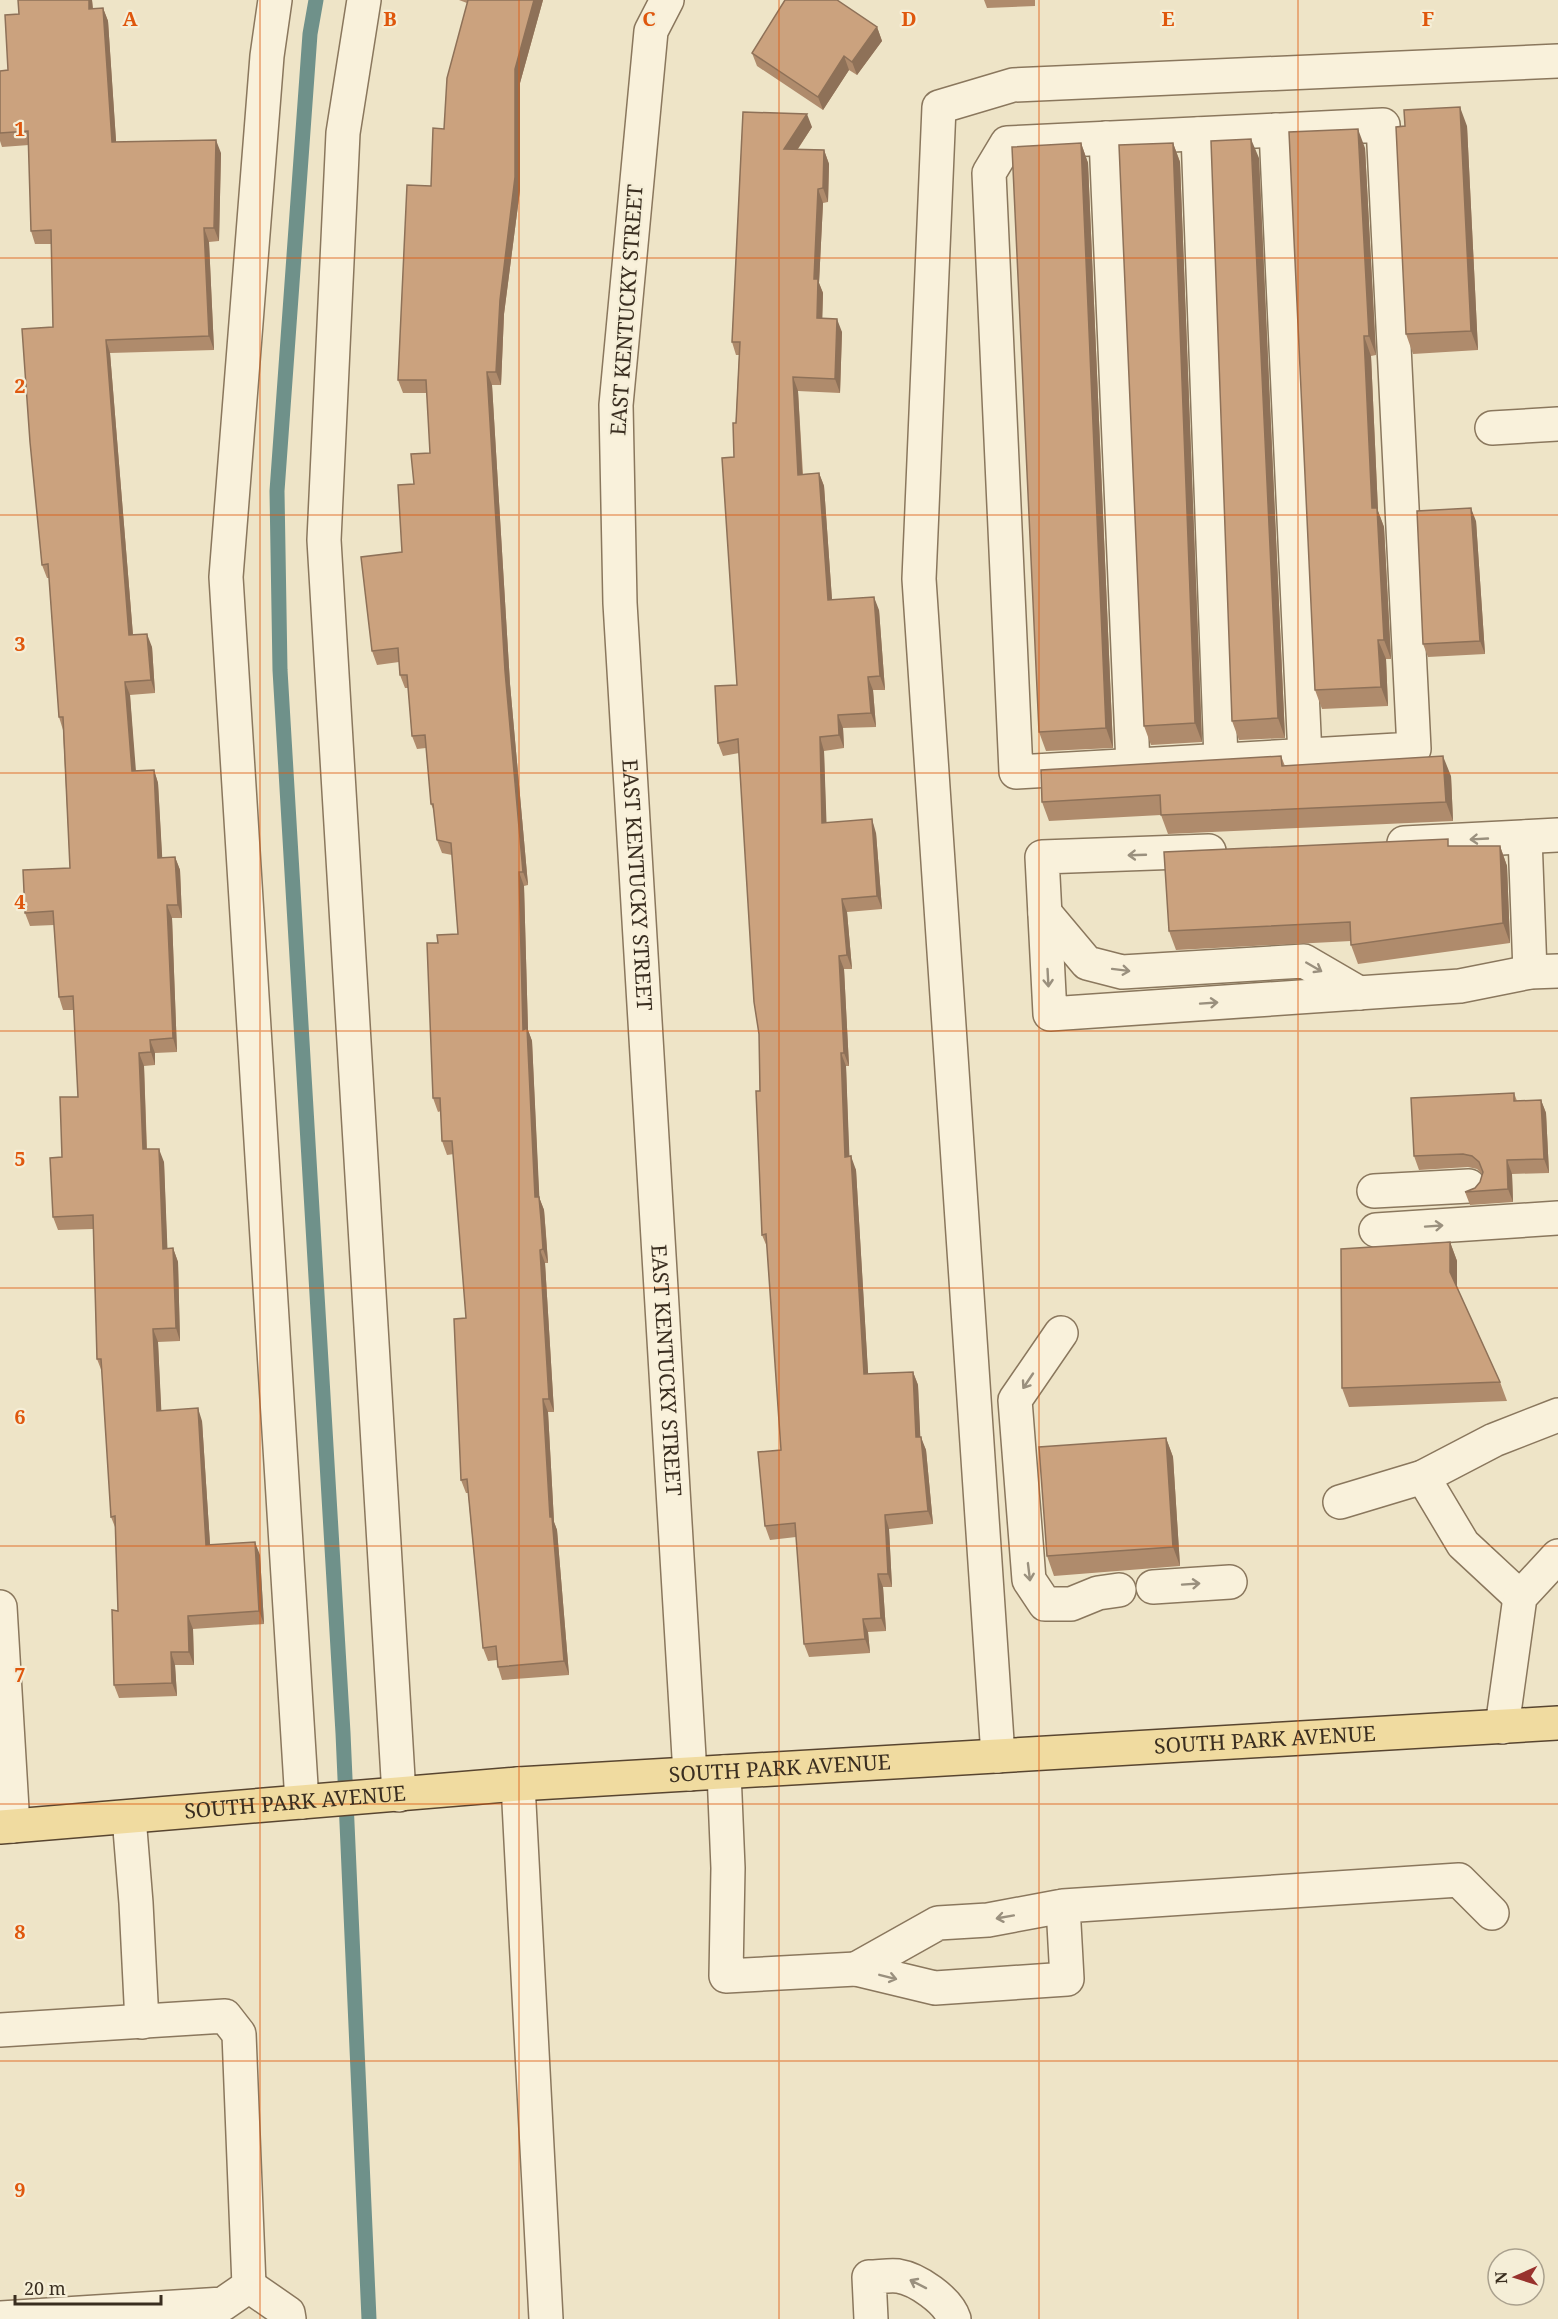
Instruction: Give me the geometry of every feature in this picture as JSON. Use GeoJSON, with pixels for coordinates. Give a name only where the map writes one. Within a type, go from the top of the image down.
{"type":"FeatureCollection","features":[{"type":"Feature","properties":{"kind":"main road","name":"SOUTH PARK AVENUE"},"geometry":{"type":"LineString","coordinates":[[7,1827],[518,1784],[1558,1723]]}},
{"type":"Feature","properties":{"kind":"street"},"geometry":{"type":"LineString","coordinates":[[275,0],[267,56],[226,577],[304,1802]]}},
{"type":"Feature","properties":{"kind":"street"},"geometry":{"type":"LineString","coordinates":[[364,0],[343,133],[324,540],[389,1795]]}},
{"type":"Feature","properties":{"kind":"street","name":"EAST KENTUCKY STREET"},"geometry":{"type":"LineString","coordinates":[[666,0],[651,31],[616,405],[620,603],[690,1774]]}},
{"type":"Feature","properties":{"kind":"street"},"geometry":{"type":"LineString","coordinates":[[998,1756],[919,579],[939,107],[1013,85],[1558,61]]}},
{"type":"Feature","properties":{"kind":"street"},"geometry":{"type":"LineString","coordinates":[[1383,125],[1414,749],[1016,772],[989,173],[1007,143],[1198,134],[1383,125]]}},
{"type":"Feature","properties":{"kind":"street"},"geometry":{"type":"LineString","coordinates":[[1276,130],[1305,756]]}},
{"type":"Feature","properties":{"kind":"street"},"geometry":{"type":"LineString","coordinates":[[1198,134],[1221,760]]}},
{"type":"Feature","properties":{"kind":"street"},"geometry":{"type":"LineString","coordinates":[[1106,138],[1133,765]]}},
{"type":"Feature","properties":{"kind":"street"},"geometry":{"type":"LineString","coordinates":[[1492,428],[1558,424]]}},
{"type":"Feature","properties":{"kind":"street"},"geometry":{"type":"LineString","coordinates":[[1369,844],[1558,835]]}},
{"type":"Feature","properties":{"kind":"street"},"geometry":{"type":"LineString","coordinates":[[1237,850],[1042,857],[1050,1014],[1460,987],[1544,972],[1525,837]]}},
{"type":"Feature","properties":{"kind":"street"},"geometry":{"type":"LineString","coordinates":[[1045,913],[1087,963],[1122,972],[1304,961],[1359,993]]}},
{"type":"Feature","properties":{"kind":"street"},"geometry":{"type":"LineString","coordinates":[[1374,1191],[1469,1186]]}},
{"type":"Feature","properties":{"kind":"street"},"geometry":{"type":"LineString","coordinates":[[1376,1230],[1558,1218]]}},
{"type":"Feature","properties":{"kind":"street"},"geometry":{"type":"LineString","coordinates":[[1061,1333],[1016,1400],[1029,1580],[1045,1604],[1071,1604],[1098,1593],[1119,1590]]}},
{"type":"Feature","properties":{"kind":"street"},"geometry":{"type":"LineString","coordinates":[[1340,1502],[1423,1476],[1494,1440],[1558,1415]]}},
{"type":"Feature","properties":{"kind":"street"},"geometry":{"type":"LineString","coordinates":[[1423,1476],[1463,1544],[1520,1597]]}},
{"type":"Feature","properties":{"kind":"street"},"geometry":{"type":"LineString","coordinates":[[1502,1727],[1520,1597],[1558,1556]]}},
{"type":"Feature","properties":{"kind":"street"},"geometry":{"type":"LineString","coordinates":[[1153,1587],[1230,1582]]}},
{"type":"Feature","properties":{"kind":"street"},"geometry":{"type":"LineString","coordinates":[[0,1607],[7,1827]]}},
{"type":"Feature","properties":{"kind":"street"},"geometry":{"type":"LineString","coordinates":[[724,1772],[728,1868],[726,1976],[856,1969],[935,1988],[1067,1979],[1063,1906]]}},
{"type":"Feature","properties":{"kind":"street"},"geometry":{"type":"LineString","coordinates":[[518,1784],[546,2319]]}},
{"type":"Feature","properties":{"kind":"street"},"geometry":{"type":"LineString","coordinates":[[129,1817],[142,2022]]}},
{"type":"Feature","properties":{"kind":"street"},"geometry":{"type":"LineString","coordinates":[[856,1969],[938,1923],[988,1920],[1063,1906],[1459,1880],[1491,1913]]}},
{"type":"Feature","properties":{"kind":"street"},"geometry":{"type":"LineString","coordinates":[[0,2030],[225,2016],[239,2034],[249,2286]]}},
{"type":"Feature","properties":{"kind":"street"},"geometry":{"type":"LineString","coordinates":[[871,2319],[869,2277],[899,2276],[921,2283],[940,2299],[954,2319]]}},
{"type":"Feature","properties":{"kind":"street"},"geometry":{"type":"LineString","coordinates":[[0,2318],[223,2304],[249,2286]]}},
{"type":"Feature","properties":{"kind":"street"},"geometry":{"type":"LineString","coordinates":[[249,2286],[288,2313],[289,2319]]}},
{"type":"Feature","properties":{"kind":"building"},"geometry":{"type":"Polygon","coordinates":[[[18,0],[89,0],[89,9],[103,8],[112,142],[216,140],[214,228],[204,228],[209,336],[106,340],[129,635],[147,634],[151,680],[125,682],[132,771],[154,770],[158,858],[175,857],[178,905],[167,905],[173,1038],[150,1040],[151,1052],[139,1053],[143,1149],[159,1149],[163,1249],[173,1248],[176,1328],[153,1329],[157,1411],[198,1408],[206,1545],[255,1542],[259,1611],[188,1616],[189,1652],[171,1652],[172,1683],[114,1685],[112,1610],[118,1611],[115,1516],[111,1517],[101,1359],[97,1359],[93,1215],[53,1217],[50,1158],[62,1157],[60,1097],[78,1097],[73,996],[59,997],[53,911],[25,913],[23,870],[70,868],[63,717],[59,717],[48,564],[42,565],[22,329],[53,327],[51,230],[31,231],[28,131],[0,133],[0,71],[8,70],[5,15],[19,14],[18,0]]]}},
{"type":"Feature","properties":{"kind":"building"},"geometry":{"type":"Polygon","coordinates":[[[468,0],[534,0],[515,69],[515,177],[500,300],[496,372],[487,372],[505,671],[523,872],[519,872],[523,1030],[527,1028],[535,1197],[539,1197],[543,1249],[540,1250],[549,1399],[543,1399],[550,1517],[552,1517],[564,1661],[498,1667],[496,1646],[483,1648],[467,1479],[461,1480],[454,1319],[466,1318],[452,1141],[442,1141],[440,1098],[433,1098],[427,943],[438,943],[437,935],[458,934],[451,843],[437,840],[433,804],[431,804],[425,735],[412,736],[407,675],[400,675],[398,648],[372,651],[361,557],[402,552],[398,485],[414,484],[411,454],[430,453],[426,380],[398,380],[407,185],[431,186],[433,128],[444,129],[447,78],[468,0]]]}},
{"type":"Feature","properties":{"kind":"building"},"geometry":{"type":"Polygon","coordinates":[[[785,0],[837,0],[877,27],[852,62],[844,56],[818,97],[752,53],[785,0]]]}},
{"type":"Feature","properties":{"kind":"building"},"geometry":{"type":"Polygon","coordinates":[[[1460,107],[1471,331],[1406,334],[1396,127],[1405,126],[1404,110],[1460,107]]]}},
{"type":"Feature","properties":{"kind":"building"},"geometry":{"type":"Polygon","coordinates":[[[743,112],[807,114],[784,149],[824,150],[823,188],[818,189],[814,279],[818,279],[817,318],[837,319],[835,379],[793,377],[798,475],[819,473],[828,600],[874,597],[880,676],[868,677],[871,713],[838,715],[839,735],[820,737],[822,823],[872,819],[877,896],[842,899],[847,955],[839,956],[844,1053],[841,1053],[845,1157],[851,1156],[864,1374],[913,1372],[916,1437],[921,1437],[928,1511],[885,1515],[888,1574],[878,1574],[881,1618],[863,1619],[865,1639],[804,1644],[795,1523],[765,1526],[758,1452],[781,1450],[766,1234],[762,1235],[756,1091],[760,1091],[759,1034],[754,1002],[738,739],[718,743],[715,686],[737,685],[722,458],[734,457],[733,423],[736,423],[740,342],[732,342],[743,112]]]}},
{"type":"Feature","properties":{"kind":"building"},"geometry":{"type":"Polygon","coordinates":[[[1358,129],[1369,336],[1364,336],[1372,508],[1377,508],[1384,640],[1378,640],[1381,687],[1315,690],[1289,132],[1358,129]]]}},
{"type":"Feature","properties":{"kind":"building"},"geometry":{"type":"Polygon","coordinates":[[[1251,139],[1278,718],[1232,721],[1211,141],[1251,139]]]}},
{"type":"Feature","properties":{"kind":"building"},"geometry":{"type":"Polygon","coordinates":[[[1081,143],[1106,728],[1039,732],[1012,147],[1081,143]]]}},
{"type":"Feature","properties":{"kind":"building"},"geometry":{"type":"Polygon","coordinates":[[[1173,143],[1195,723],[1144,726],[1119,145],[1173,143]]]}},
{"type":"Feature","properties":{"kind":"building"},"geometry":{"type":"Polygon","coordinates":[[[1471,508],[1480,641],[1423,644],[1417,511],[1471,508]]]}},
{"type":"Feature","properties":{"kind":"building"},"geometry":{"type":"Polygon","coordinates":[[[1281,756],[1282,766],[1443,756],[1446,802],[1161,815],[1160,795],[1042,802],[1041,770],[1281,756]]]}},
{"type":"Feature","properties":{"kind":"building"},"geometry":{"type":"Polygon","coordinates":[[[1448,839],[1448,846],[1500,846],[1503,923],[1351,945],[1350,922],[1169,931],[1164,852],[1448,839]]]}},
{"type":"Feature","properties":{"kind":"building"},"geometry":{"type":"Polygon","coordinates":[[[1514,1093],[1514,1101],[1541,1100],[1544,1159],[1507,1160],[1508,1189],[1465,1192],[1475,1188],[1483,1172],[1479,1162],[1472,1156],[1463,1154],[1414,1156],[1411,1098],[1514,1093]]]}},
{"type":"Feature","properties":{"kind":"building"},"geometry":{"type":"Polygon","coordinates":[[[1450,1242],[1450,1272],[1500,1382],[1342,1388],[1341,1249],[1450,1242]]]}},
{"type":"Feature","properties":{"kind":"building"},"geometry":{"type":"Polygon","coordinates":[[[1166,1438],[1173,1547],[1047,1556],[1039,1447],[1166,1438]]]}},
{"type":"Feature","properties":{"kind":"waterway"},"geometry":{"type":"LineString","coordinates":[[316,0],[310,34],[277,491],[280,670],[343,1733],[369,2319]]}}]}
